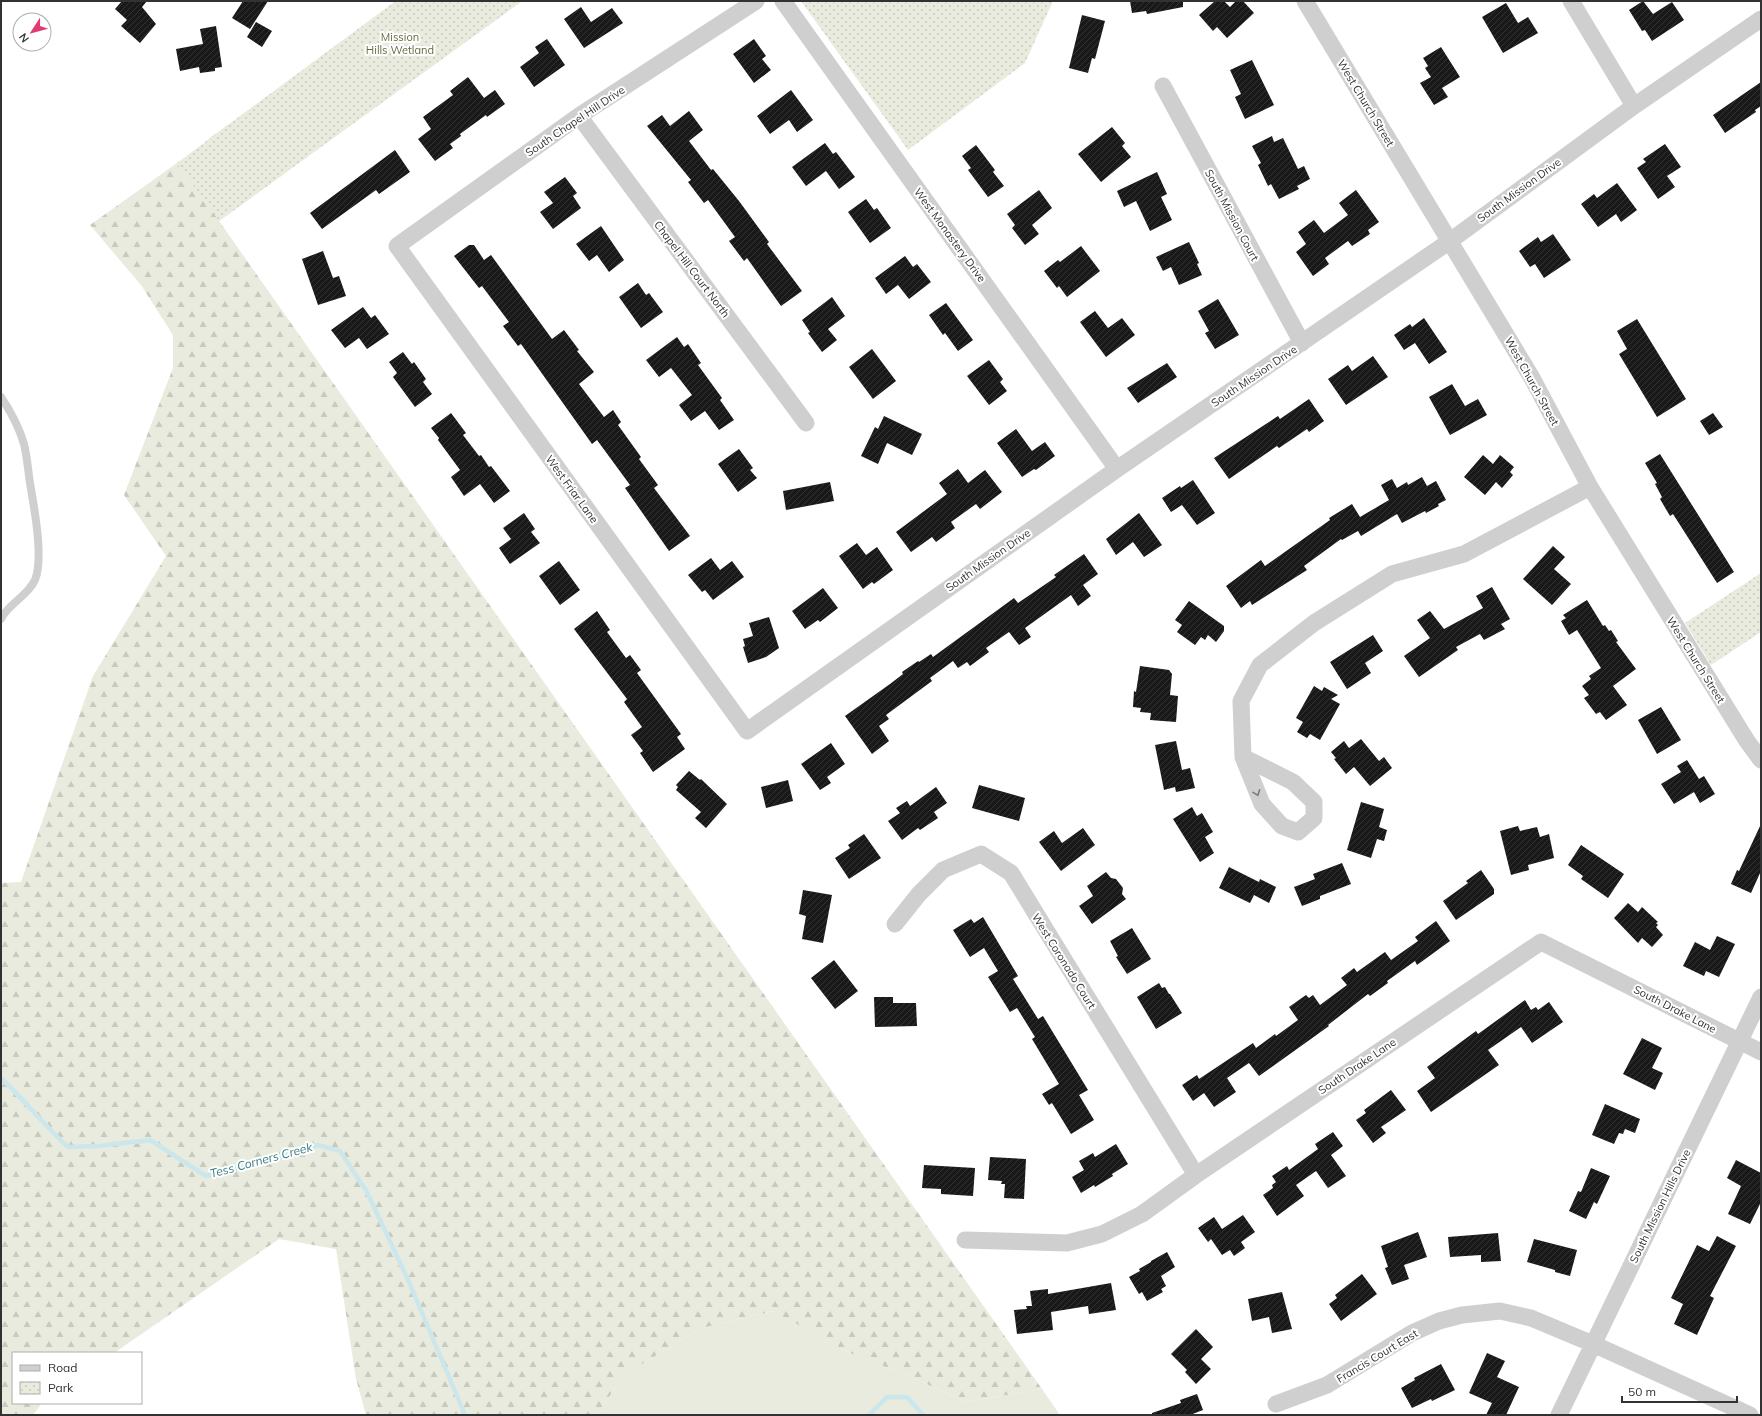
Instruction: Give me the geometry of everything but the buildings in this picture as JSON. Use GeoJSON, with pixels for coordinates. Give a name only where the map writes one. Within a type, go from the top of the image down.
{"type":"FeatureCollection","features":[{"type":"Feature","properties":{"kind":"street","name":"South Chapel Hill Drive"},"geometry":{"type":"LineString","coordinates":[[397,246],[579,116],[756,1]]}},
{"type":"Feature","properties":{"kind":"street","name":"West Monastery Drive"},"geometry":{"type":"LineString","coordinates":[[784,1],[1118,469]]}},
{"type":"Feature","properties":{"kind":"street","name":"West Church Street"},"geometry":{"type":"LineString","coordinates":[[1305,1],[1532,378],[1590,487],[1735,721],[1761,760]]}},
{"type":"Feature","properties":{"kind":"street"},"geometry":{"type":"LineString","coordinates":[[1571,1],[1634,106]]}},
{"type":"Feature","properties":{"kind":"street","name":"South Mission Drive"},"geometry":{"type":"LineString","coordinates":[[747,731],[1118,469],[1450,241],[1634,106],[1761,19]]}},
{"type":"Feature","properties":{"kind":"street","name":"South Mission Court"},"geometry":{"type":"LineString","coordinates":[[1163,86],[1302,343]]}},
{"type":"Feature","properties":{"kind":"street","name":"Chapel Hill Court North"},"geometry":{"type":"LineString","coordinates":[[579,116],[806,423]]}},
{"type":"Feature","properties":{"kind":"street","name":"West Friar Lane"},"geometry":{"type":"LineString","coordinates":[[397,246],[747,731]]}},
{"type":"Feature","properties":{"kind":"street"},"geometry":{"type":"LineString","coordinates":[[1243,757],[1293,782],[1314,802],[1314,818],[1298,832],[1282,826],[1262,804],[1243,757],[1242,700],[1260,665],[1314,623],[1392,574],[1464,554],[1590,487]]}},
{"type":"Feature","properties":{"kind":"street","name":"West Coronado Court"},"geometry":{"type":"LineString","coordinates":[[895,924],[919,894],[943,870],[981,854],[1011,874],[1196,1176]]}},
{"type":"Feature","properties":{"kind":"street","name":"South Drake Lane"},"geometry":{"type":"LineString","coordinates":[[965,1240],[1074,1242],[1102,1234],[1142,1214],[1540,942],[1740,1041]]}},
{"type":"Feature","properties":{"kind":"street","name":"South Mission Hills Drive"},"geometry":{"type":"LineString","coordinates":[[1559,1415],[1761,997]]}},
{"type":"Feature","properties":{"kind":"street"},"geometry":{"type":"LineString","coordinates":[[1740,1041],[1761,1052]]}},
{"type":"Feature","properties":{"kind":"street","name":"Francis Court East"},"geometry":{"type":"LineString","coordinates":[[1276,1404],[1327,1386],[1412,1333],[1439,1321],[1462,1315],[1500,1312],[1531,1318],[1593,1344],[1750,1415]]}},
{"type":"Feature","properties":{"kind":"lane"},"geometry":{"type":"LineString","coordinates":[[1,397],[16,423],[24,445],[35,516],[39,558],[38,570],[30,589],[4,613],[1,619]]}},
{"type":"Feature","properties":{"kind":"green space"},"geometry":{"type":"Polygon","coordinates":[[[396,1],[522,1],[219,221],[1042,1389],[966,1402],[909,1376],[850,1353],[773,1311],[702,1328],[622,1376],[598,1415],[366,1415],[356,1379],[336,1249],[279,1239],[115,1352],[12,1352],[12,1404],[41,1404],[33,1415],[1,1415],[1,883],[21,882],[93,676],[166,556],[124,495],[173,368],[173,335],[141,285],[90,225],[177,163],[188,178],[206,141],[396,1]]]}},
{"type":"Feature","properties":{"kind":"green space","name":"Mission Hills Wetland"},"geometry":{"type":"Polygon","coordinates":[[[396,1],[522,1],[219,221],[177,163],[396,1]]]}},
{"type":"Feature","properties":{"kind":"green space"},"geometry":{"type":"Polygon","coordinates":[[[801,1],[1053,1],[1025,63],[908,150],[801,1]]]}},
{"type":"Feature","properties":{"kind":"green space"},"geometry":{"type":"Polygon","coordinates":[[[1761,573],[1761,632],[1711,665],[1685,623],[1761,573]]]}},
{"type":"Feature","properties":{"kind":"green space"},"geometry":{"type":"Polygon","coordinates":[[[774,1311],[850,1353],[909,1376],[966,1402],[1042,1389],[1060,1415],[598,1415],[622,1376],[702,1328],[774,1311]]]}},
{"type":"Feature","properties":{"kind":"waterway","name":"Tess Corners Creek"},"geometry":{"type":"LineString","coordinates":[[1,1078],[68,1147],[99,1146],[150,1140],[206,1176],[271,1160],[318,1145],[340,1151],[367,1192],[409,1282],[465,1415]]}},
{"type":"Feature","properties":{"kind":"waterway"},"geometry":{"type":"LineString","coordinates":[[869,1415],[887,1397],[907,1397],[923,1415]]}}]}
